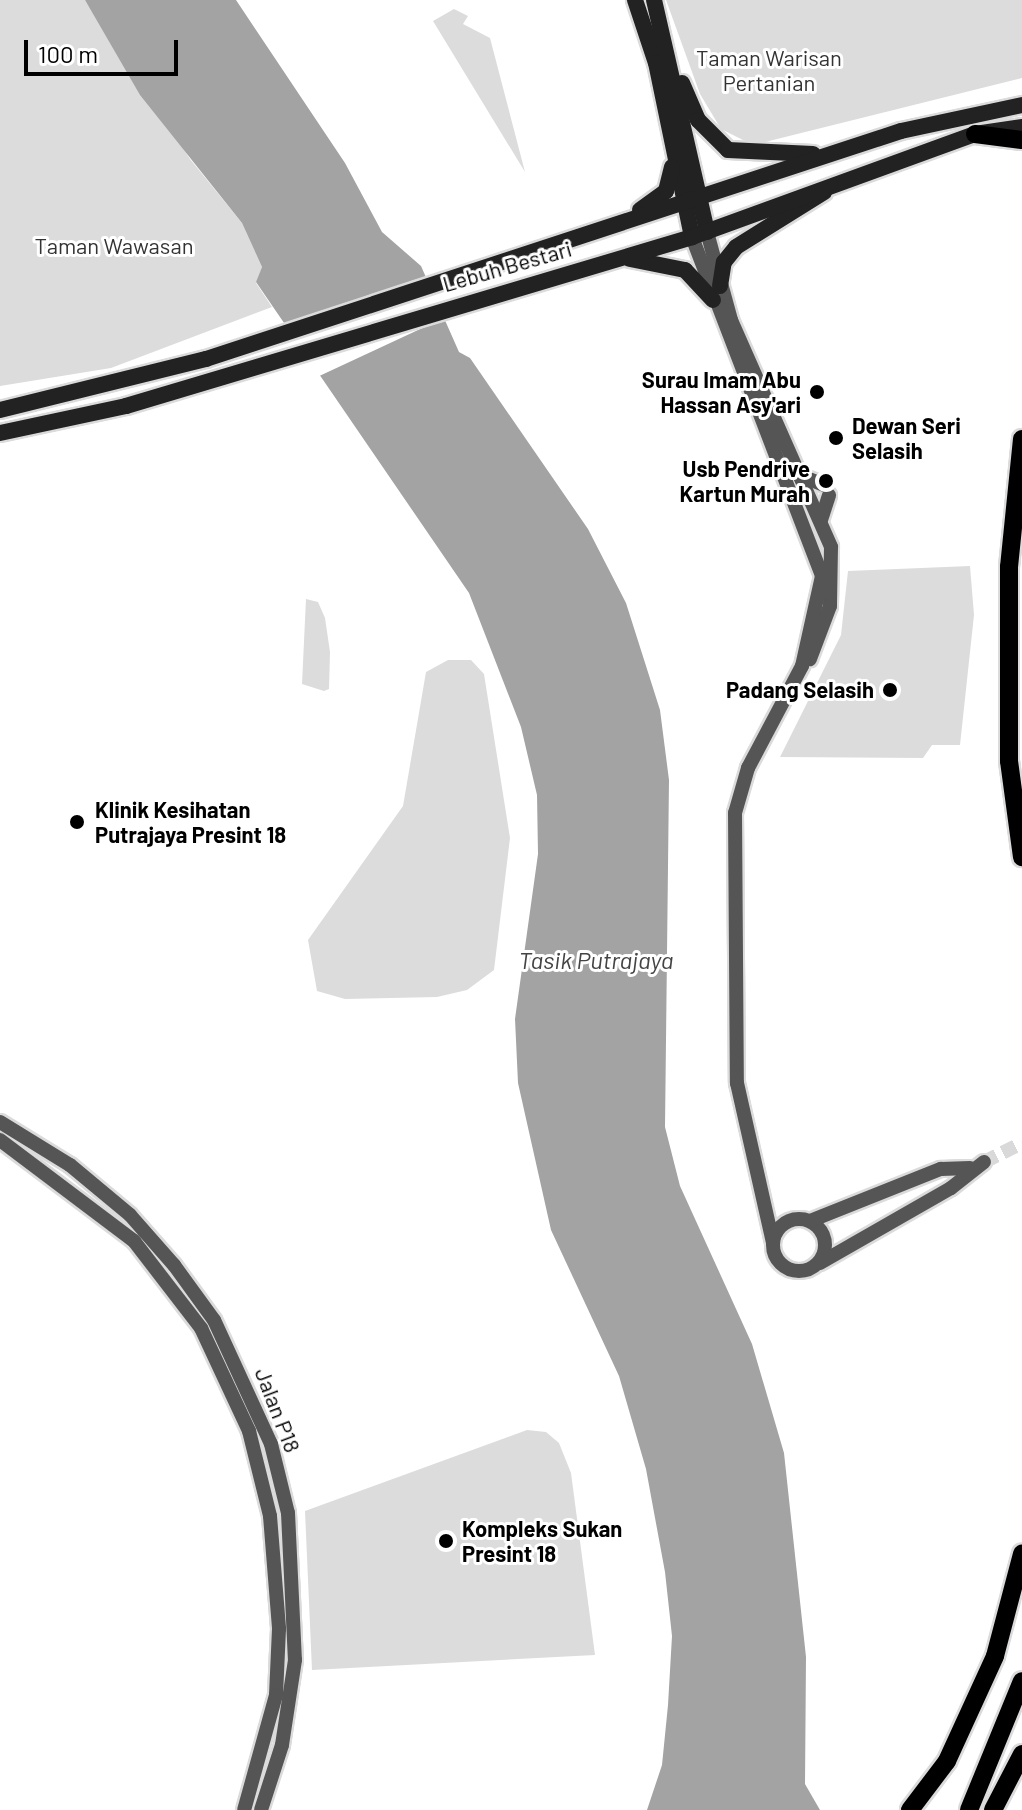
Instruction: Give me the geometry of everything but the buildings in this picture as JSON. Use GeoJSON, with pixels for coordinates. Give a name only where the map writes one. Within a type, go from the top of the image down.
{"type":"FeatureCollection","features":[{"type":"Feature","properties":{"kind":"main road"},"geometry":{"type":"LineString","coordinates":[[635,0],[656,63],[673,160],[700,234]]}},
{"type":"Feature","properties":{"kind":"main road"},"geometry":{"type":"LineString","coordinates":[[654,0],[669,52],[698,120],[728,150],[747,156],[834,153]]}},
{"type":"Feature","properties":{"kind":"main road"},"geometry":{"type":"LineString","coordinates":[[669,52],[690,201]]}},
{"type":"Feature","properties":{"kind":"main road","name":"Lebuh Bestari"},"geometry":{"type":"LineString","coordinates":[[0,410],[206,359],[579,234],[834,153],[956,117],[1022,105]]}},
{"type":"Feature","properties":{"kind":"main road","name":"Lebuh Bestari"},"geometry":{"type":"LineString","coordinates":[[0,433],[126,406],[508,287],[700,234],[837,181],[975,134],[1022,127]]}},
{"type":"Feature","properties":{"kind":"main road"},"geometry":{"type":"LineString","coordinates":[[975,134],[1022,140]]}},
{"type":"Feature","properties":{"kind":"main road"},"geometry":{"type":"LineString","coordinates":[[579,234],[650,205],[666,191],[673,160]]}},
{"type":"Feature","properties":{"kind":"main road"},"geometry":{"type":"LineString","coordinates":[[606,260],[666,262],[717,293],[724,262],[736,247],[837,181]]}},
{"type":"Feature","properties":{"kind":"main road"},"geometry":{"type":"LineString","coordinates":[[1022,439],[1009,567],[1009,716],[1022,857]]}},
{"type":"Feature","properties":{"kind":"main road"},"geometry":{"type":"LineString","coordinates":[[910,1810],[947,1761],[995,1656],[1022,1554]]}},
{"type":"Feature","properties":{"kind":"main road"},"geometry":{"type":"LineString","coordinates":[[969,1810],[1022,1681]]}},
{"type":"Feature","properties":{"kind":"main road"},"geometry":{"type":"LineString","coordinates":[[993,1810],[1022,1754]]}},
{"type":"Feature","properties":{"kind":"street"},"geometry":{"type":"LineString","coordinates":[[700,234],[717,293],[804,501],[821,521],[831,547],[832,590],[822,635],[802,666],[748,768],[735,813],[733,1047],[745,1142],[764,1208],[773,1243],[779,1263],[793,1271],[820,1263],[951,1188],[977,1165],[941,1169],[778,1229],[773,1243]]}},
{"type":"Feature","properties":{"kind":"street"},"geometry":{"type":"LineString","coordinates":[[717,293],[799,475],[822,576],[802,666]]}},
{"type":"Feature","properties":{"kind":"street"},"geometry":{"type":"LineString","coordinates":[[799,475],[826,490],[821,521]]}},
{"type":"Feature","properties":{"kind":"street","name":"Jalan P18"},"geometry":{"type":"LineString","coordinates":[[0,1122],[82,1175],[130,1215],[174,1265],[214,1320],[271,1444],[288,1513],[295,1660],[282,1745],[261,1810]]}},
{"type":"Feature","properties":{"kind":"street","name":"Jalan P18"},"geometry":{"type":"LineString","coordinates":[[0,1140],[134,1241],[201,1328],[249,1431],[270,1516],[279,1629],[276,1695],[244,1810]]}},
{"type":"Feature","properties":{"kind":"street"},"geometry":{"type":"LineString","coordinates":[[764,1208],[803,1220],[826,1240],[820,1263]]}},
{"type":"Feature","properties":{"kind":"green space","name":"Taman Wawasan"},"geometry":{"type":"Polygon","coordinates":[[[0,0],[85,0],[190,159],[242,223],[262,267],[256,283],[272,307],[111,368],[0,386],[0,0]]]}},
{"type":"Feature","properties":{"kind":"green space","name":"Taman Warisan Pertanian"},"geometry":{"type":"Polygon","coordinates":[[[666,0],[1022,0],[1022,78],[753,145],[721,129],[700,94],[666,0]]]}},
{"type":"Feature","properties":{"kind":"green space"},"geometry":{"type":"Polygon","coordinates":[[[454,9],[468,16],[463,24],[490,38],[525,172],[433,21],[454,9]]]}},
{"type":"Feature","properties":{"kind":"green space","name":"Padang Selasih"},"geometry":{"type":"Polygon","coordinates":[[[970,566],[974,615],[960,745],[932,745],[923,758],[780,757],[841,635],[848,571],[970,566]]]}},
{"type":"Feature","properties":{"kind":"green space"},"geometry":{"type":"Polygon","coordinates":[[[306,599],[318,602],[325,618],[330,652],[329,689],[324,691],[302,684],[306,599]]]}},
{"type":"Feature","properties":{"kind":"green space"},"geometry":{"type":"Polygon","coordinates":[[[448,660],[471,660],[484,674],[510,838],[494,970],[467,990],[437,997],[345,999],[317,991],[308,940],[403,806],[426,672],[448,660]]]}},
{"type":"Feature","properties":{"kind":"green space","name":"Kompleks Sukan Presint 18"},"geometry":{"type":"Polygon","coordinates":[[[527,1430],[546,1432],[559,1443],[571,1473],[595,1655],[312,1670],[305,1511],[527,1430]]]}},
{"type":"Feature","properties":{"kind":"water","name":"Tasik Putrajaya"},"geometry":{"type":"Polygon","coordinates":[[[85,0],[236,0],[345,163],[382,232],[421,266],[459,352],[470,358],[588,529],[626,603],[660,710],[669,780],[665,1127],[680,1186],[752,1344],[784,1453],[806,1657],[805,1784],[820,1810],[647,1810],[662,1765],[668,1705],[672,1636],[665,1572],[646,1469],[619,1376],[551,1230],[518,1083],[515,1019],[538,854],[537,795],[521,727],[469,593],[256,282],[262,267],[242,223],[140,95],[85,0]]]}},
{"type":"Feature","properties":{"kind":"pier"},"geometry":{"type":"Polygon","coordinates":[[[430,277],[448,316],[306,382],[288,343],[430,277]]]}},
{"type":"Feature","properties":{"kind":"tunnel"},"geometry":{"type":"LineString","coordinates":[[984,1162],[1022,1143]]}},
{"type":"Feature","properties":{"kind":"place","name":"Surau Imam Abu Hassan Asy'ari"},"geometry":{"type":"Point","coordinates":[817,392]}},
{"type":"Feature","properties":{"kind":"place","name":"Dewan Seri Selasih"},"geometry":{"type":"Point","coordinates":[836,438]}},
{"type":"Feature","properties":{"kind":"place","name":"Usb Pendrive Kartun Murah"},"geometry":{"type":"Point","coordinates":[826,481]}},
{"type":"Feature","properties":{"kind":"place","name":"Padang Selasih"},"geometry":{"type":"Point","coordinates":[890,690]}},
{"type":"Feature","properties":{"kind":"place","name":"Klinik Kesihatan Putrajaya Presint 18"},"geometry":{"type":"Point","coordinates":[77,822]}},
{"type":"Feature","properties":{"kind":"place","name":"Kompleks Sukan Presint 18"},"geometry":{"type":"Point","coordinates":[446,1541]}}]}
